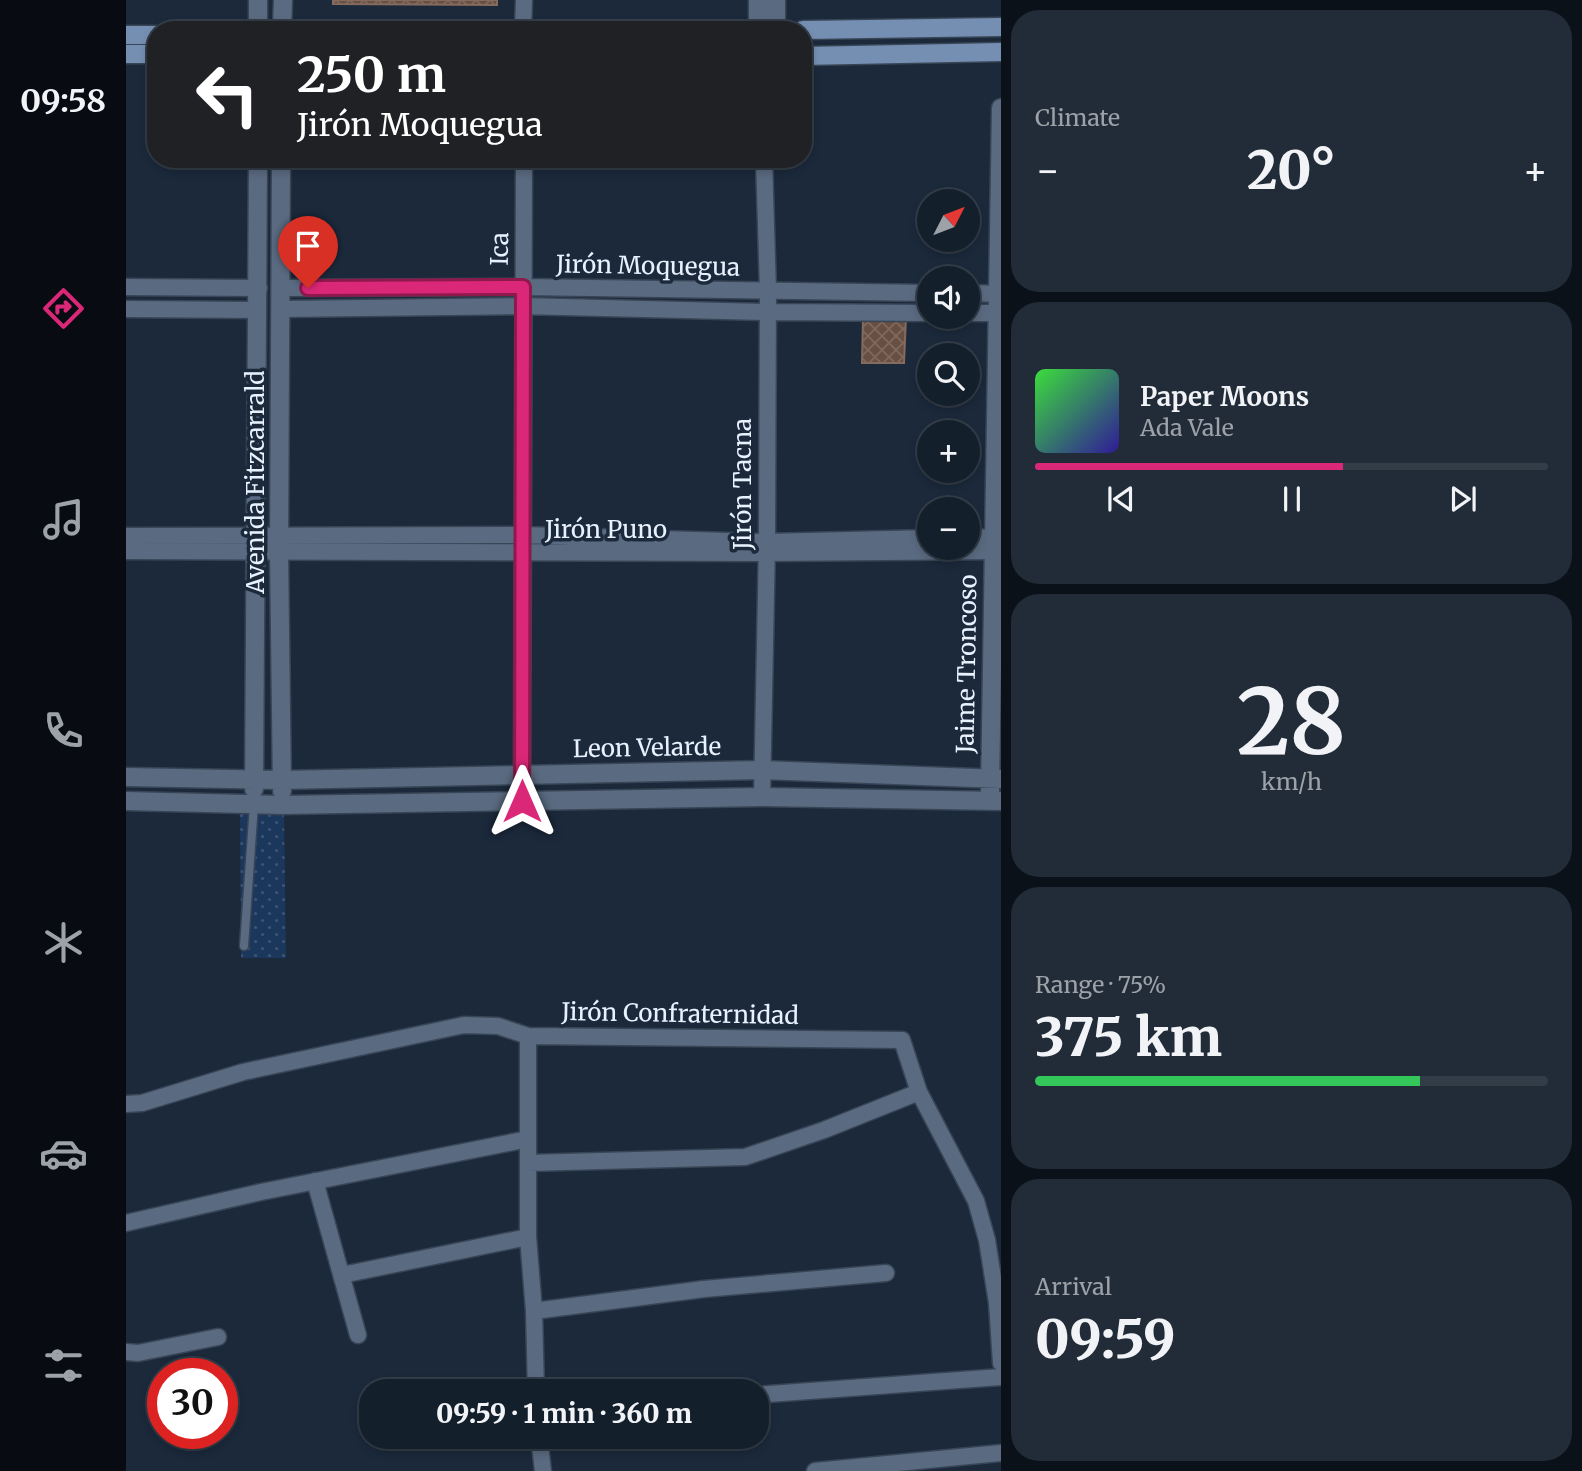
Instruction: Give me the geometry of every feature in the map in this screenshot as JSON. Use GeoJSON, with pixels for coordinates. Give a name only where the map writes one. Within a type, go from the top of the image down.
{"type":"FeatureCollection","features":[{"type":"Feature","properties":{"kind":"main road"},"geometry":{"type":"LineString","coordinates":[[812,30],[1001,27]]}},
{"type":"Feature","properties":{"kind":"main road"},"geometry":{"type":"LineString","coordinates":[[126,35],[147,35]]}},
{"type":"Feature","properties":{"kind":"main road"},"geometry":{"type":"LineString","coordinates":[[812,56],[1001,52]]}},
{"type":"Feature","properties":{"kind":"main road"},"geometry":{"type":"LineString","coordinates":[[126,54],[147,54]]}},
{"type":"Feature","properties":{"kind":"street"},"geometry":{"type":"LineString","coordinates":[[258,0],[258,21]]}},
{"type":"Feature","properties":{"kind":"street"},"geometry":{"type":"LineString","coordinates":[[282,21],[283,0]]}},
{"type":"Feature","properties":{"kind":"street"},"geometry":{"type":"LineString","coordinates":[[523,21],[524,0]]}},
{"type":"Feature","properties":{"kind":"street"},"geometry":{"type":"LineString","coordinates":[[758,0],[758,21]]}},
{"type":"Feature","properties":{"kind":"street"},"geometry":{"type":"LineString","coordinates":[[776,0],[776,21]]}},
{"type":"Feature","properties":{"kind":"street","name":"Jaime Troncoso"},"geometry":{"type":"LineString","coordinates":[[996,801],[1001,108]]}},
{"type":"Feature","properties":{"kind":"street","name":"Avenida Fitzcarrald"},"geometry":{"type":"LineString","coordinates":[[254,804],[258,168]]}},
{"type":"Feature","properties":{"kind":"street","name":"Avenida Fitzcarrald"},"geometry":{"type":"LineString","coordinates":[[281,168],[282,805]]}},
{"type":"Feature","properties":{"kind":"street","name":"Ica"},"geometry":{"type":"LineString","coordinates":[[522,801],[524,168]]}},
{"type":"Feature","properties":{"kind":"street","name":"Jirón Tacna"},"geometry":{"type":"LineString","coordinates":[[762,797],[767,547],[766,168]]}},
{"type":"Feature","properties":{"kind":"street"},"geometry":{"type":"LineString","coordinates":[[126,287],[259,288]]}},
{"type":"Feature","properties":{"kind":"street","name":"Jirón Moquegua"},"geometry":{"type":"LineString","coordinates":[[281,288],[523,287],[917,293]]}},
{"type":"Feature","properties":{"kind":"street"},"geometry":{"type":"LineString","coordinates":[[901,292],[901,313]]}},
{"type":"Feature","properties":{"kind":"street"},"geometry":{"type":"LineString","coordinates":[[980,293],[1000,294]]}},
{"type":"Feature","properties":{"kind":"street","name":"Jirón Moquegua"},"geometry":{"type":"LineString","coordinates":[[282,309],[522,306],[768,313],[917,313]]}},
{"type":"Feature","properties":{"kind":"street"},"geometry":{"type":"LineString","coordinates":[[126,309],[258,310]]}},
{"type":"Feature","properties":{"kind":"street"},"geometry":{"type":"LineString","coordinates":[[980,313],[1000,313]]}},
{"type":"Feature","properties":{"kind":"street","name":"Jirón Puno"},"geometry":{"type":"LineString","coordinates":[[126,551],[255,543],[522,535],[767,547],[917,539]]}},
{"type":"Feature","properties":{"kind":"street","name":"Jirón Puno"},"geometry":{"type":"LineString","coordinates":[[126,536],[255,543]]}},
{"type":"Feature","properties":{"kind":"street"},"geometry":{"type":"LineString","coordinates":[[980,540],[998,544]]}},
{"type":"Feature","properties":{"kind":"street","name":"Jirón Puno"},"geometry":{"type":"LineString","coordinates":[[280,542],[522,552],[998,544]]}},
{"type":"Feature","properties":{"kind":"street","name":"Leon Velarde"},"geometry":{"type":"LineString","coordinates":[[126,777],[282,780],[762,770],[996,779]]}},
{"type":"Feature","properties":{"kind":"street","name":"Leon Velarde"},"geometry":{"type":"LineString","coordinates":[[126,801],[282,805],[762,797],[996,801]]}},
{"type":"Feature","properties":{"kind":"street","name":"Jirón Confraternidad"},"geometry":{"type":"LineString","coordinates":[[126,1104],[142,1103],[243,1072],[464,1025],[498,1026],[528,1036],[902,1040],[919,1093],[976,1201],[987,1240],[997,1303],[1001,1363]]}},
{"type":"Feature","properties":{"kind":"street"},"geometry":{"type":"LineString","coordinates":[[528,1036],[528,1237],[536,1379]]}},
{"type":"Feature","properties":{"kind":"street"},"geometry":{"type":"LineString","coordinates":[[528,1163],[745,1157],[919,1093]]}},
{"type":"Feature","properties":{"kind":"street"},"geometry":{"type":"LineString","coordinates":[[126,1223],[315,1181],[528,1139]]}},
{"type":"Feature","properties":{"kind":"street"},"geometry":{"type":"LineString","coordinates":[[315,1181],[358,1335]]}},
{"type":"Feature","properties":{"kind":"street"},"geometry":{"type":"LineString","coordinates":[[342,1275],[528,1237]]}},
{"type":"Feature","properties":{"kind":"street"},"geometry":{"type":"LineString","coordinates":[[534,1311],[704,1289],[886,1273]]}},
{"type":"Feature","properties":{"kind":"street"},"geometry":{"type":"LineString","coordinates":[[126,1352],[138,1353],[218,1337]]}},
{"type":"Feature","properties":{"kind":"street"},"geometry":{"type":"LineString","coordinates":[[769,1394],[1001,1377]]}},
{"type":"Feature","properties":{"kind":"street"},"geometry":{"type":"LineString","coordinates":[[540,1449],[542,1471]]}},
{"type":"Feature","properties":{"kind":"street"},"geometry":{"type":"LineString","coordinates":[[815,1471],[1001,1454]]}},
{"type":"Feature","properties":{"kind":"lane"},"geometry":{"type":"LineString","coordinates":[[244,946],[254,804]]}},
{"type":"Feature","properties":{"kind":"shaded area"},"geometry":{"type":"Polygon","coordinates":[[[240,810],[284,813],[286,958],[241,958],[240,810]]]}},
{"type":"Feature","properties":{"kind":"building"},"geometry":{"type":"Polygon","coordinates":[[[333,0],[497,0],[497,5],[333,4],[333,0]]]}},
{"type":"Feature","properties":{"kind":"building"},"geometry":{"type":"Polygon","coordinates":[[[863,317],[906,317],[904,363],[862,363],[863,317]]]}},
{"type":"Feature","properties":{"kind":"route"},"geometry":{"type":"LineString","coordinates":[[308,288],[523,287],[522,801]]}}]}
